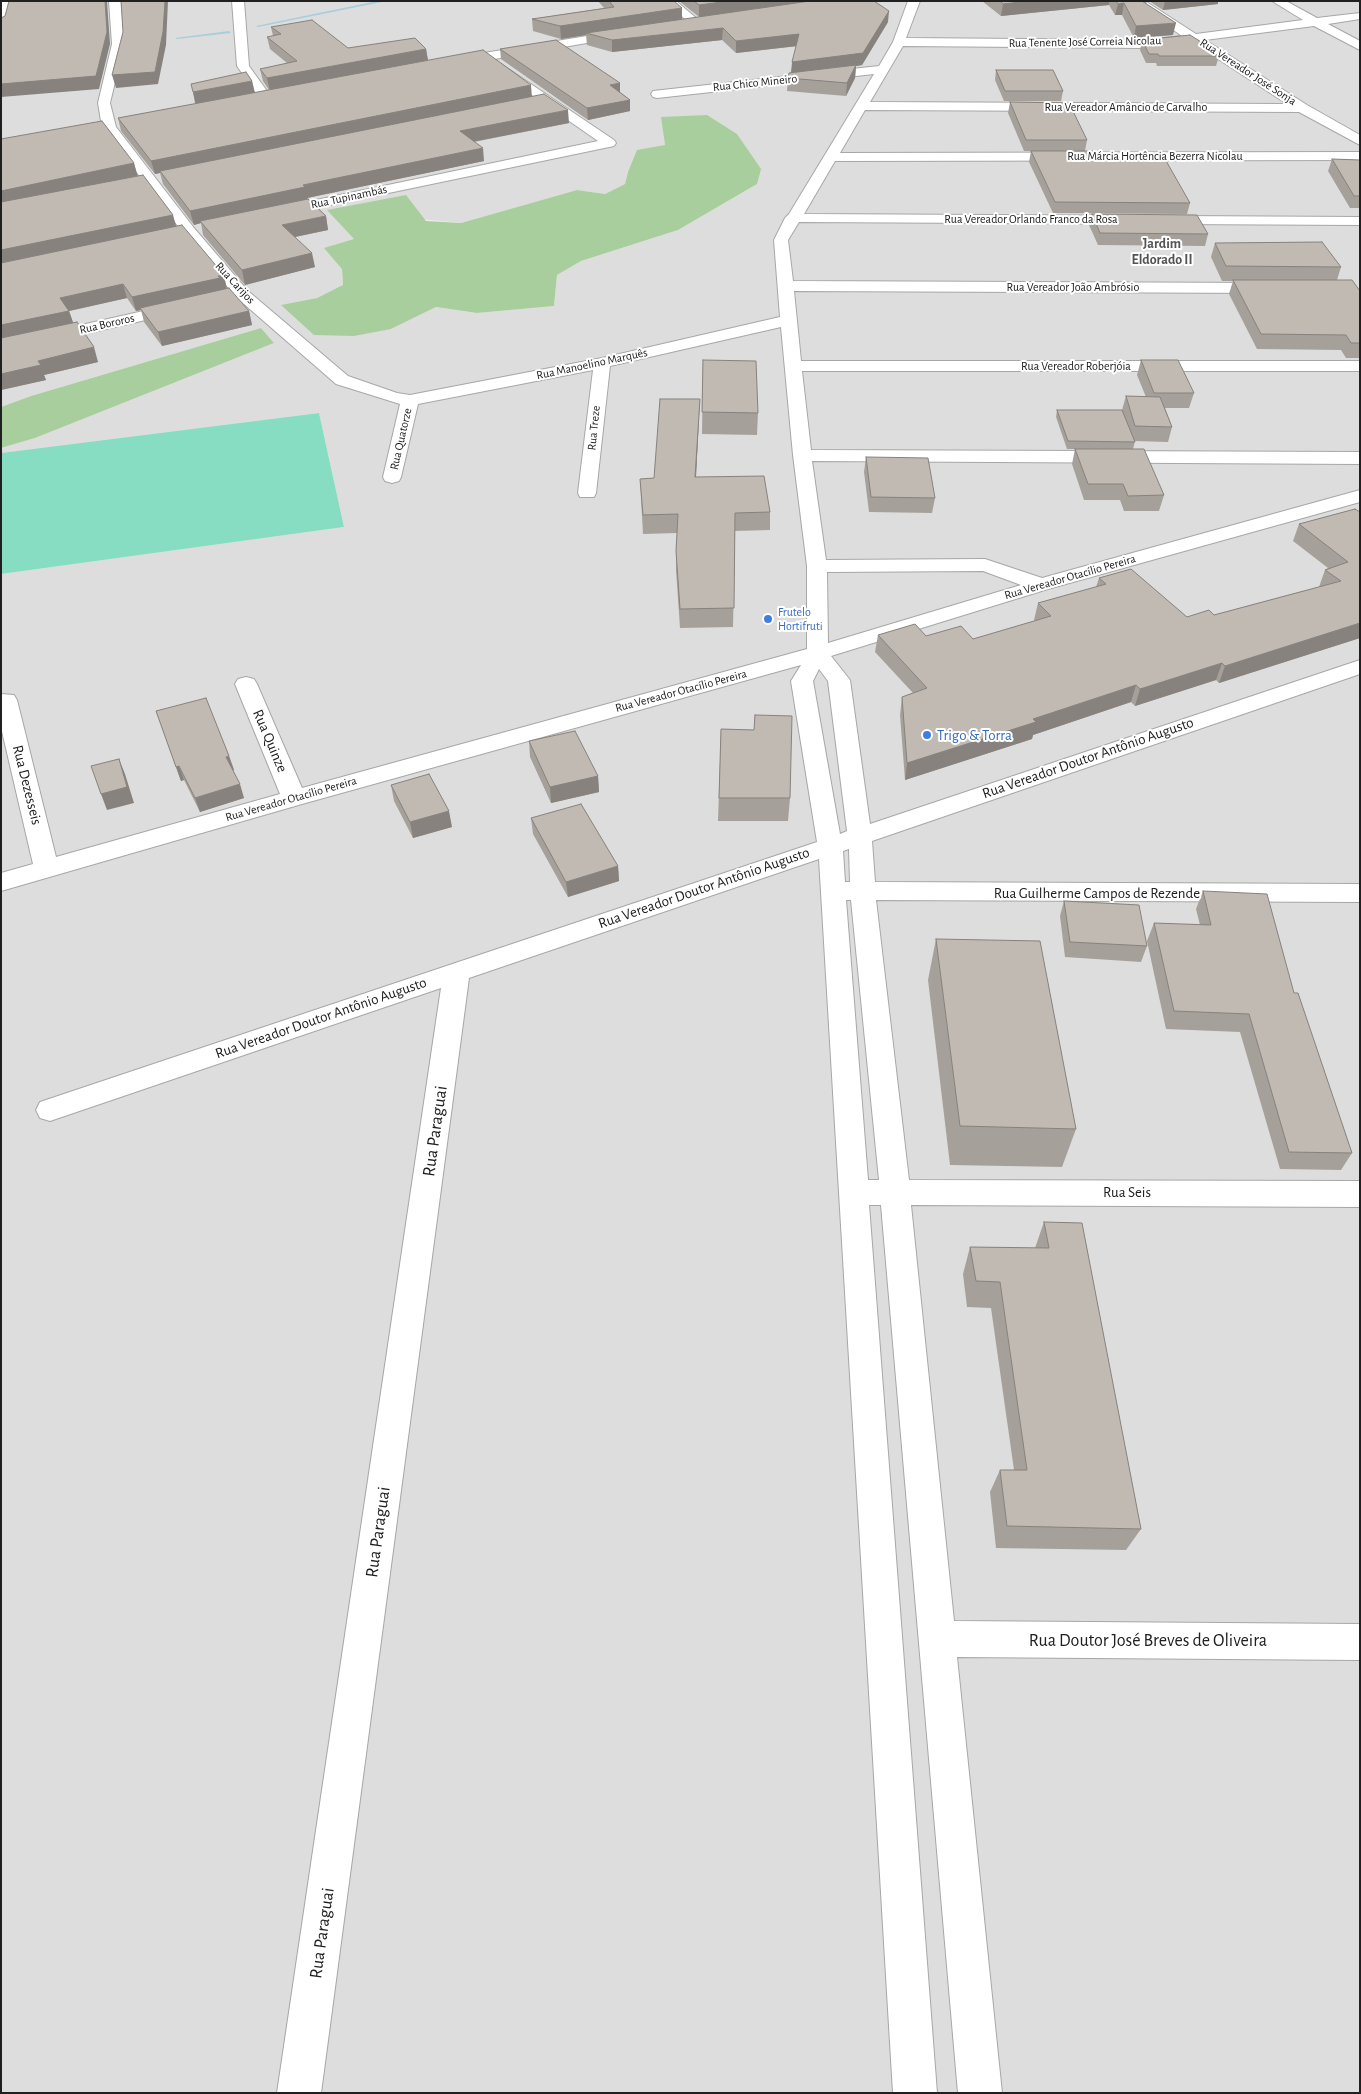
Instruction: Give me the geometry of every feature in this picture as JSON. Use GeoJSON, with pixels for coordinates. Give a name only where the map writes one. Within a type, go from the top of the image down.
{"type":"FeatureCollection","features":[{"type":"Feature","properties":{"kind":"street"},"geometry":{"type":"LineString","coordinates":[[1,27],[8,1]]}},
{"type":"Feature","properties":{"kind":"street","name":"Rua Carijos"},"geometry":{"type":"LineString","coordinates":[[115,1],[118,44],[104,103],[109,127],[149,181],[242,294],[342,380],[402,399]]}},
{"type":"Feature","properties":{"kind":"street"},"geometry":{"type":"LineString","coordinates":[[238,1],[243,66],[265,98]]}},
{"type":"Feature","properties":{"kind":"street"},"geometry":{"type":"LineString","coordinates":[[669,1],[701,22],[677,26]]}},
{"type":"Feature","properties":{"kind":"street"},"geometry":{"type":"LineString","coordinates":[[914,1],[899,42],[884,69],[792,218],[781,240],[802,455],[817,566],[818,653],[802,681],[845,840],[848,892],[854,1192],[915,2093]]}},
{"type":"Feature","properties":{"kind":"street","name":"Rua Vereador José Sonja"},"geometry":{"type":"LineString","coordinates":[[1137,1],[1302,108],[1360,141]]}},
{"type":"Feature","properties":{"kind":"street"},"geometry":{"type":"LineString","coordinates":[[1277,1],[1360,46]]}},
{"type":"Feature","properties":{"kind":"street","name":"Rua Tenente José Correia Nicolau"},"geometry":{"type":"LineString","coordinates":[[899,42],[1146,44],[1360,16]]}},
{"type":"Feature","properties":{"kind":"street"},"geometry":{"type":"LineString","coordinates":[[439,65],[639,32]]}},
{"type":"Feature","properties":{"kind":"street"},"geometry":{"type":"LineString","coordinates":[[486,56],[547,102]]}},
{"type":"Feature","properties":{"kind":"street","name":"Rua Chico Mineiro"},"geometry":{"type":"LineString","coordinates":[[657,94],[884,69]]}},
{"type":"Feature","properties":{"kind":"street"},"geometry":{"type":"LineString","coordinates":[[527,105],[547,102]]}},
{"type":"Feature","properties":{"kind":"street","name":"Rua Tupinambás"},"geometry":{"type":"LineString","coordinates":[[266,215],[609,143],[547,102]]}},
{"type":"Feature","properties":{"kind":"street","name":"Rua Vereador Amâncio de Carvalho"},"geometry":{"type":"LineString","coordinates":[[861,106],[1302,108]]}},
{"type":"Feature","properties":{"kind":"street","name":"Rua Márcia Hortência Bezerra Nicolau"},"geometry":{"type":"LineString","coordinates":[[830,157],[1360,156]]}},
{"type":"Feature","properties":{"kind":"street"},"geometry":{"type":"LineString","coordinates":[[131,184],[169,177]]}},
{"type":"Feature","properties":{"kind":"street","name":"Rua Vereador Orlando Franco da Rosa"},"geometry":{"type":"LineString","coordinates":[[792,218],[1360,221]]}},
{"type":"Feature","properties":{"kind":"street"},"geometry":{"type":"LineString","coordinates":[[170,235],[208,227]]}},
{"type":"Feature","properties":{"kind":"street","name":"Rua Vereador João Ambrósio"},"geometry":{"type":"LineString","coordinates":[[786,286],[1281,288]]}},
{"type":"Feature","properties":{"kind":"street"},"geometry":{"type":"LineString","coordinates":[[222,298],[242,294]]}},
{"type":"Feature","properties":{"kind":"street","name":"Rua Bororos"},"geometry":{"type":"LineString","coordinates":[[1,348],[194,305]]}},
{"type":"Feature","properties":{"kind":"street","name":"Rua Manoelino Marquês"},"geometry":{"type":"LineString","coordinates":[[402,399],[602,363],[789,320]]}},
{"type":"Feature","properties":{"kind":"street","name":"Rua Treze"},"geometry":{"type":"LineString","coordinates":[[587,493],[602,363]]}},
{"type":"Feature","properties":{"kind":"street","name":"Rua Vereador Roberjóia"},"geometry":{"type":"LineString","coordinates":[[793,366],[1360,366]]}},
{"type":"Feature","properties":{"kind":"street","name":"Rua Quatorze"},"geometry":{"type":"LineString","coordinates":[[392,478],[402,399]]}},
{"type":"Feature","properties":{"kind":"street"},"geometry":{"type":"LineString","coordinates":[[802,455],[1360,458]]}},
{"type":"Feature","properties":{"kind":"street","name":"Rua Vereador Otacílio Pereira"},"geometry":{"type":"LineString","coordinates":[[1,882],[294,798],[818,653],[1040,585],[1360,496]]}},
{"type":"Feature","properties":{"kind":"street"},"geometry":{"type":"LineString","coordinates":[[817,566],[985,565],[1040,585]]}},
{"type":"Feature","properties":{"kind":"street","name":"Rua Vereador Doutor Antônio Augusto"},"geometry":{"type":"LineString","coordinates":[[50,1110],[1360,667]]}},
{"type":"Feature","properties":{"kind":"street","name":"Rua Quinze"},"geometry":{"type":"LineString","coordinates":[[246,684],[294,798]]}},
{"type":"Feature","properties":{"kind":"street","name":"Rua Dezesseis"},"geometry":{"type":"LineString","coordinates":[[6,700],[47,869]]}},
{"type":"Feature","properties":{"kind":"street"},"geometry":{"type":"LineString","coordinates":[[848,892],[894,1190],[980,2093]]}},
{"type":"Feature","properties":{"kind":"street","name":"Rua Guilherme Campos de Rezende"},"geometry":{"type":"LineString","coordinates":[[848,892],[1360,893]]}},
{"type":"Feature","properties":{"kind":"street","name":"Rua Paraguai"},"geometry":{"type":"LineString","coordinates":[[299,2093],[457,972]]}},
{"type":"Feature","properties":{"kind":"street","name":"Rua Seis"},"geometry":{"type":"LineString","coordinates":[[854,1192],[894,1190],[1360,1194]]}},
{"type":"Feature","properties":{"kind":"street","name":"Rua Doutor José Breves de Oliveira"},"geometry":{"type":"LineString","coordinates":[[937,1639],[1360,1642]]}},
{"type":"Feature","properties":{"kind":"shaded area"},"geometry":{"type":"Polygon","coordinates":[[[1,1],[1360,1],[1360,2093],[1,2093],[1,574],[344,527],[319,413],[1,453],[1,448],[35,438],[274,343],[261,328],[31,396],[1,407],[1,1]],[[662,117],[665,145],[628,172],[625,184],[605,194],[577,190],[461,223],[328,210],[355,240],[342,269],[343,286],[317,298],[282,305],[391,329],[436,307],[477,313],[554,306],[557,275],[581,261],[678,230],[757,184],[662,117]]]}},
{"type":"Feature","properties":{"kind":"green space"},"geometry":{"type":"Polygon","coordinates":[[[707,115],[737,134],[761,169],[757,184],[678,230],[581,261],[557,275],[554,306],[477,313],[436,307],[391,329],[354,336],[314,335],[281,305],[317,298],[343,285],[342,269],[324,248],[354,239],[327,210],[406,195],[426,221],[461,223],[577,190],[605,194],[625,184],[637,150],[665,145],[661,117],[707,115]]]}},
{"type":"Feature","properties":{"kind":"green space"},"geometry":{"type":"Polygon","coordinates":[[[261,328],[274,343],[35,438],[1,448],[1,407],[31,396],[261,328]]]}},
{"type":"Feature","properties":{"kind":"green space"},"geometry":{"type":"Polygon","coordinates":[[[319,413],[344,527],[1,574],[1,453],[319,413]]]}},
{"type":"Feature","properties":{"kind":"building"},"geometry":{"type":"Polygon","coordinates":[[[9,1],[105,1],[107,32],[96,76],[1,84],[1,18],[5,16],[9,1]]]}},
{"type":"Feature","properties":{"kind":"building"},"geometry":{"type":"Polygon","coordinates":[[[121,1],[165,1],[163,32],[155,72],[112,75],[123,32],[121,1]]]}},
{"type":"Feature","properties":{"kind":"building"},"geometry":{"type":"Polygon","coordinates":[[[609,1],[674,1],[682,8],[560,26],[532,19],[614,7],[609,1]]]}},
{"type":"Feature","properties":{"kind":"building"},"geometry":{"type":"Polygon","coordinates":[[[694,1],[729,1],[699,5],[694,1]]]}},
{"type":"Feature","properties":{"kind":"building"},"geometry":{"type":"Polygon","coordinates":[[[810,1],[874,1],[889,11],[863,53],[792,62],[799,34],[736,41],[723,28],[612,40],[586,33],[810,1]]]}},
{"type":"Feature","properties":{"kind":"building"},"geometry":{"type":"Polygon","coordinates":[[[1000,1],[1029,1],[1003,4],[1000,1]]]}},
{"type":"Feature","properties":{"kind":"building"},"geometry":{"type":"Polygon","coordinates":[[[1116,1],[1142,1],[1176,23],[1136,26],[1124,3],[1118,4],[1116,1]]]}},
{"type":"Feature","properties":{"kind":"building"},"geometry":{"type":"Polygon","coordinates":[[[312,20],[348,48],[415,38],[426,49],[267,78],[260,69],[297,61],[267,37],[281,34],[271,27],[312,20]]]}},
{"type":"Feature","properties":{"kind":"building"},"geometry":{"type":"Polygon","coordinates":[[[1190,35],[1214,50],[1209,51],[1219,56],[1159,56],[1158,54],[1149,54],[1142,40],[1190,35]]]}},
{"type":"Feature","properties":{"kind":"building"},"geometry":{"type":"Polygon","coordinates":[[[556,40],[620,83],[610,85],[630,100],[587,108],[500,49],[556,40]]]}},
{"type":"Feature","properties":{"kind":"building"},"geometry":{"type":"Polygon","coordinates":[[[483,50],[531,85],[151,161],[118,118],[483,50]]]}},
{"type":"Feature","properties":{"kind":"building"},"geometry":{"type":"Polygon","coordinates":[[[856,65],[847,83],[788,78],[789,73],[856,65]]]}},
{"type":"Feature","properties":{"kind":"building"},"geometry":{"type":"Polygon","coordinates":[[[996,70],[1053,70],[1063,91],[1005,91],[996,70]]]}},
{"type":"Feature","properties":{"kind":"building"},"geometry":{"type":"Polygon","coordinates":[[[246,72],[252,81],[193,92],[191,84],[246,72]]]}},
{"type":"Feature","properties":{"kind":"building"},"geometry":{"type":"Polygon","coordinates":[[[544,94],[568,110],[460,131],[483,148],[303,185],[305,187],[190,211],[160,171],[544,94]]]}},
{"type":"Feature","properties":{"kind":"building"},"geometry":{"type":"Polygon","coordinates":[[[1010,102],[1069,103],[1087,140],[1026,140],[1010,102]]]}},
{"type":"Feature","properties":{"kind":"building"},"geometry":{"type":"Polygon","coordinates":[[[102,121],[134,163],[1,191],[1,139],[102,121]]]}},
{"type":"Feature","properties":{"kind":"building"},"geometry":{"type":"Polygon","coordinates":[[[1031,151],[1093,151],[1096,157],[1115,157],[1116,160],[1165,159],[1190,203],[1055,202],[1031,151]]]}},
{"type":"Feature","properties":{"kind":"building"},"geometry":{"type":"Polygon","coordinates":[[[1332,159],[1360,160],[1360,196],[1354,196],[1332,159]]]}},
{"type":"Feature","properties":{"kind":"building"},"geometry":{"type":"Polygon","coordinates":[[[143,175],[173,215],[1,250],[1,202],[143,175]]]}},
{"type":"Feature","properties":{"kind":"building"},"geometry":{"type":"Polygon","coordinates":[[[308,199],[326,216],[282,225],[312,253],[242,270],[200,221],[308,199]]]}},
{"type":"Feature","properties":{"kind":"building"},"geometry":{"type":"Polygon","coordinates":[[[1092,214],[1197,215],[1208,234],[1100,233],[1092,214]]]}},
{"type":"Feature","properties":{"kind":"building"},"geometry":{"type":"Polygon","coordinates":[[[182,225],[224,275],[218,276],[220,278],[132,297],[123,284],[60,298],[69,311],[1,325],[1,263],[182,225]]]}},
{"type":"Feature","properties":{"kind":"building"},"geometry":{"type":"Polygon","coordinates":[[[1322,242],[1341,267],[1226,266],[1215,243],[1322,242]]]}},
{"type":"Feature","properties":{"kind":"building"},"geometry":{"type":"Polygon","coordinates":[[[1233,280],[1352,280],[1360,291],[1360,343],[1351,343],[1346,335],[1261,334],[1233,280]]]}},
{"type":"Feature","properties":{"kind":"building"},"geometry":{"type":"Polygon","coordinates":[[[229,288],[249,311],[158,332],[140,308],[229,288]]]}},
{"type":"Feature","properties":{"kind":"building"},"geometry":{"type":"Polygon","coordinates":[[[77,322],[94,347],[38,361],[41,365],[1,374],[1,338],[77,322]]]}},
{"type":"Feature","properties":{"kind":"building"},"geometry":{"type":"Polygon","coordinates":[[[703,360],[756,361],[758,413],[702,412],[703,360]]]}},
{"type":"Feature","properties":{"kind":"building"},"geometry":{"type":"Polygon","coordinates":[[[1141,360],[1178,360],[1194,393],[1154,393],[1141,360]]]}},
{"type":"Feature","properties":{"kind":"building"},"geometry":{"type":"Polygon","coordinates":[[[1126,396],[1160,397],[1172,427],[1135,426],[1126,396]]]}},
{"type":"Feature","properties":{"kind":"building"},"geometry":{"type":"Polygon","coordinates":[[[660,399],[700,399],[695,477],[764,476],[770,512],[735,513],[734,608],[680,609],[676,551],[678,514],[643,515],[640,479],[654,478],[660,399]]]}},
{"type":"Feature","properties":{"kind":"building"},"geometry":{"type":"Polygon","coordinates":[[[1057,410],[1122,410],[1135,442],[1068,441],[1057,410]]]}},
{"type":"Feature","properties":{"kind":"building"},"geometry":{"type":"Polygon","coordinates":[[[1075,449],[1144,449],[1164,495],[1128,496],[1123,484],[1088,484],[1075,449]]]}},
{"type":"Feature","properties":{"kind":"building"},"geometry":{"type":"Polygon","coordinates":[[[866,457],[928,458],[935,498],[871,497],[866,457]]]}},
{"type":"Feature","properties":{"kind":"building"},"geometry":{"type":"Polygon","coordinates":[[[1355,509],[1360,512],[1360,623],[1225,666],[1222,663],[1140,689],[1136,685],[1033,719],[1036,722],[907,763],[902,697],[927,688],[878,635],[915,624],[926,636],[961,626],[973,639],[1051,616],[1038,603],[1106,584],[1099,578],[1131,569],[1187,617],[1209,610],[1214,615],[1341,581],[1325,570],[1348,562],[1299,524],[1355,509]]]}},
{"type":"Feature","properties":{"kind":"building"},"geometry":{"type":"Polygon","coordinates":[[[206,698],[229,756],[226,757],[240,784],[195,798],[179,766],[176,767],[156,711],[206,698]]]}},
{"type":"Feature","properties":{"kind":"building"},"geometry":{"type":"Polygon","coordinates":[[[755,715],[792,716],[790,798],[719,798],[721,729],[754,730],[755,715]]]}},
{"type":"Feature","properties":{"kind":"building"},"geometry":{"type":"Polygon","coordinates":[[[575,731],[598,776],[550,787],[529,741],[575,731]]]}},
{"type":"Feature","properties":{"kind":"building"},"geometry":{"type":"Polygon","coordinates":[[[119,759],[127,787],[101,794],[91,766],[119,759]]]}},
{"type":"Feature","properties":{"kind":"building"},"geometry":{"type":"Polygon","coordinates":[[[429,774],[449,811],[410,822],[391,785],[429,774]]]}},
{"type":"Feature","properties":{"kind":"building"},"geometry":{"type":"Polygon","coordinates":[[[581,804],[618,866],[566,882],[531,818],[581,804]]]}},
{"type":"Feature","properties":{"kind":"building"},"geometry":{"type":"Polygon","coordinates":[[[1203,891],[1267,894],[1294,993],[1298,993],[1352,1153],[1289,1152],[1249,1014],[1174,1011],[1154,923],[1211,925],[1203,891]]]}},
{"type":"Feature","properties":{"kind":"building"},"geometry":{"type":"Polygon","coordinates":[[[1064,901],[1139,905],[1147,946],[1070,942],[1064,901]]]}},
{"type":"Feature","properties":{"kind":"building"},"geometry":{"type":"Polygon","coordinates":[[[936,939],[1040,941],[1076,1129],[960,1126],[936,939]]]}},
{"type":"Feature","properties":{"kind":"building"},"geometry":{"type":"Polygon","coordinates":[[[1044,1222],[1082,1223],[1141,1529],[1007,1526],[1000,1470],[1027,1470],[1000,1282],[976,1281],[970,1247],[1049,1248],[1044,1222]]]}},
{"type":"Feature","properties":{"kind":"waterway"},"geometry":{"type":"LineString","coordinates":[[258,26],[385,1]]}},
{"type":"Feature","properties":{"kind":"waterway"},"geometry":{"type":"LineString","coordinates":[[177,38],[229,32]]}},
{"type":"Feature","properties":{"kind":"place","name":"Frutelo Hortifruti"},"geometry":{"type":"Point","coordinates":[768,619]}},
{"type":"Feature","properties":{"kind":"place","name":"Trigo & Torra"},"geometry":{"type":"Point","coordinates":[927,735]}},
{"type":"Feature","properties":{"kind":"district","name":"Jardim Eldorado II"},"geometry":{"type":"Point","coordinates":[1162,252]}}]}
